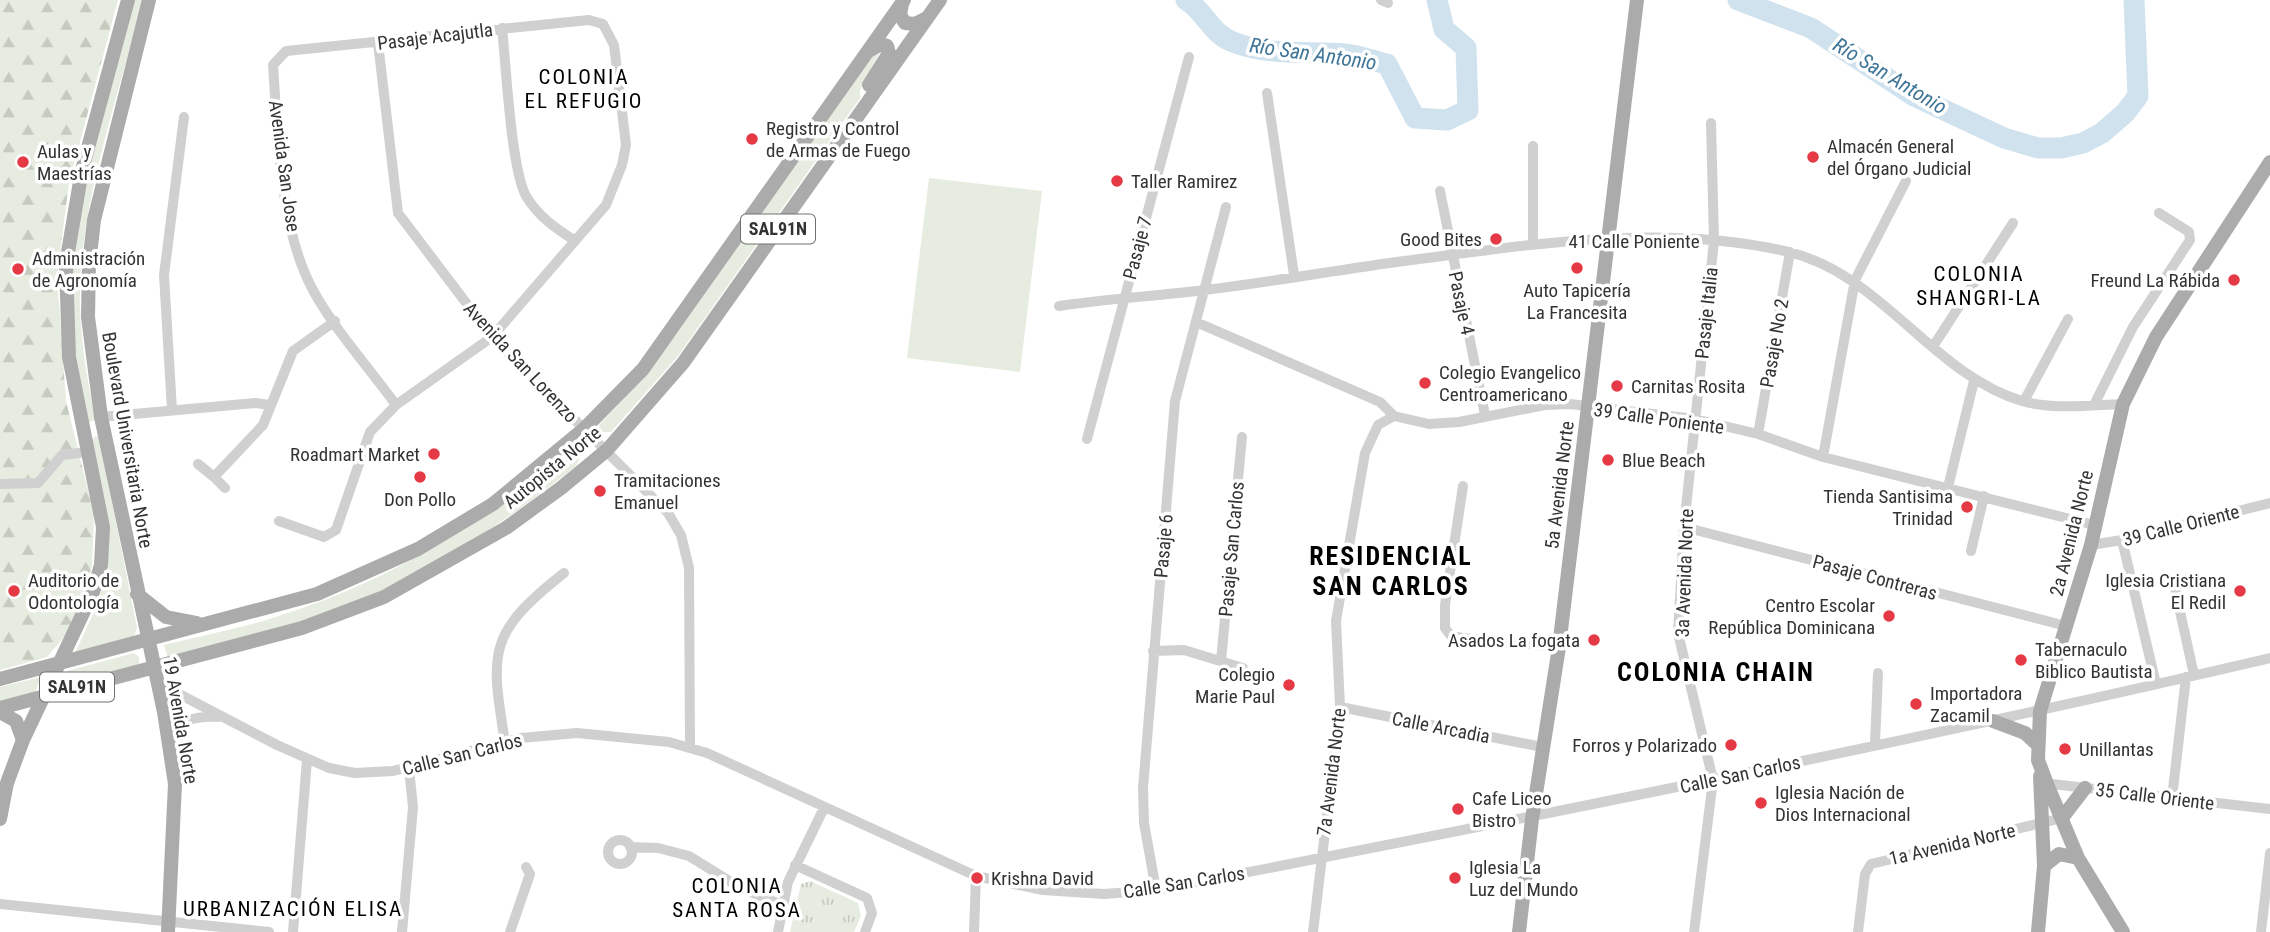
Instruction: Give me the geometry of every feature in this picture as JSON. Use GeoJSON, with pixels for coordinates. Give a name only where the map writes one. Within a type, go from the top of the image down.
{"type":"FeatureCollection","features":[{"type":"Feature","properties":{"kind":"main road","name":"Boulevard Universitaria Norte"},"geometry":{"type":"LineString","coordinates":[[0,819],[7,783],[23,740],[93,592],[101,565],[103,527],[69,357],[66,264],[82,170],[128,0]]}},
{"type":"Feature","properties":{"kind":"main road","name":"Boulevard Universitaria Norte"},"geometry":{"type":"LineString","coordinates":[[147,640],[101,417],[89,333],[92,230],[149,0]]}},
{"type":"Feature","properties":{"kind":"main road","name":"Autopista Norte"},"geometry":{"type":"LineString","coordinates":[[0,710],[43,695],[302,628],[384,597],[506,528],[607,450],[683,363],[940,0]]}},
{"type":"Feature","properties":{"kind":"main road","name":"Autopista Norte"},"geometry":{"type":"LineString","coordinates":[[0,679],[317,594],[418,549],[493,504],[584,429],[643,369],[904,1]]}},
{"type":"Feature","properties":{"kind":"main road"},"geometry":{"type":"LineString","coordinates":[[904,1],[900,15],[905,23],[915,24],[927,18]]}},
{"type":"Feature","properties":{"kind":"main road","name":"5a Avenida Norte"},"geometry":{"type":"LineString","coordinates":[[1519,932],[1542,747],[1559,647],[1637,3]]}},
{"type":"Feature","properties":{"kind":"main road"},"geometry":{"type":"LineString","coordinates":[[868,102],[865,97],[868,87],[889,53],[887,46],[881,44],[870,50]]}},
{"type":"Feature","properties":{"kind":"main road","name":"2a Avenida Norte"},"geometry":{"type":"LineString","coordinates":[[2038,932],[2044,866],[2044,783],[2038,760],[2040,712],[2091,545],[2123,404],[2162,327],[2270,162]]}},
{"type":"Feature","properties":{"kind":"main road"},"geometry":{"type":"LineString","coordinates":[[137,594],[166,617],[209,624]]}},
{"type":"Feature","properties":{"kind":"main road","name":"19 Avenida Norte"},"geometry":{"type":"LineString","coordinates":[[147,640],[170,743],[175,783],[168,927]]}},
{"type":"Feature","properties":{"kind":"main road"},"geometry":{"type":"LineString","coordinates":[[0,710],[16,721],[23,740]]}},
{"type":"Feature","properties":{"kind":"main road"},"geometry":{"type":"LineString","coordinates":[[1993,720],[2012,726],[2038,745]]}},
{"type":"Feature","properties":{"kind":"main road"},"geometry":{"type":"LineString","coordinates":[[2044,783],[2062,818],[2078,859],[2123,932]]}},
{"type":"Feature","properties":{"kind":"main road"},"geometry":{"type":"LineString","coordinates":[[2062,818],[2085,788]]}},
{"type":"Feature","properties":{"kind":"main road"},"geometry":{"type":"LineString","coordinates":[[2044,866],[2059,854],[2078,859]]}},
{"type":"Feature","properties":{"kind":"street","name":"Pasaje Acajutla"},"geometry":{"type":"LineString","coordinates":[[273,65],[286,51],[589,20],[603,24],[614,45],[626,145],[622,165],[606,205],[574,240]]}},
{"type":"Feature","properties":{"kind":"street"},"geometry":{"type":"LineString","coordinates":[[279,521],[324,537],[330,536],[336,530],[370,432],[396,405],[492,337],[574,240],[547,222],[525,194],[517,163],[502,28]]}},
{"type":"Feature","properties":{"kind":"street","name":"Avenida San Lorenzo"},"geometry":{"type":"LineString","coordinates":[[378,43],[398,213],[492,337],[668,513],[685,544],[690,581],[690,746]]}},
{"type":"Feature","properties":{"kind":"street","name":"Pasaje 7"},"geometry":{"type":"LineString","coordinates":[[1087,439],[1189,57]]}},
{"type":"Feature","properties":{"kind":"street","name":"Avenida San Jose"},"geometry":{"type":"LineString","coordinates":[[273,65],[288,219],[301,265],[314,293],[396,405]]}},
{"type":"Feature","properties":{"kind":"street"},"geometry":{"type":"LineString","coordinates":[[1267,93],[1294,275]]}},
{"type":"Feature","properties":{"kind":"street"},"geometry":{"type":"LineString","coordinates":[[172,410],[164,275],[184,117]]}},
{"type":"Feature","properties":{"kind":"street","name":"Pasaje Italia"},"geometry":{"type":"LineString","coordinates":[[1695,419],[1714,241],[1711,123]]}},
{"type":"Feature","properties":{"kind":"street"},"geometry":{"type":"LineString","coordinates":[[1533,146],[1533,244]]}},
{"type":"Feature","properties":{"kind":"street"},"geometry":{"type":"LineString","coordinates":[[1823,457],[1855,280],[1906,181]]}},
{"type":"Feature","properties":{"kind":"street","name":"Pasaje 4"},"geometry":{"type":"LineString","coordinates":[[1440,191],[1485,415]]}},
{"type":"Feature","properties":{"kind":"street","name":"Pasaje 6"},"geometry":{"type":"LineString","coordinates":[[1156,890],[1144,823],[1143,788],[1175,401],[1226,207]]}},
{"type":"Feature","properties":{"kind":"street"},"geometry":{"type":"LineString","coordinates":[[2094,405],[2133,327],[2190,240],[2189,232],[2159,213]]}},
{"type":"Feature","properties":{"kind":"street"},"geometry":{"type":"LineString","coordinates":[[1934,345],[2013,223]]}},
{"type":"Feature","properties":{"kind":"street","name":"41 Calle Poniente"},"geometry":{"type":"LineString","coordinates":[[1059,306],[1204,290],[1294,275],[1533,244],[1608,237],[1714,241],[1790,252],[1855,280],[1974,381],[2024,401],[2063,406],[2123,404]]}},
{"type":"Feature","properties":{"kind":"street","name":"Pasaje No 2"},"geometry":{"type":"LineString","coordinates":[[1758,434],[1790,252]]}},
{"type":"Feature","properties":{"kind":"street"},"geometry":{"type":"LineString","coordinates":[[2024,401],[2068,319]]}},
{"type":"Feature","properties":{"kind":"street"},"geometry":{"type":"LineString","coordinates":[[214,477],[263,425],[293,351],[335,321]]}},
{"type":"Feature","properties":{"kind":"street","name":"39 Calle Poniente"},"geometry":{"type":"LineString","coordinates":[[1196,322],[1380,402],[1394,416],[1429,424],[1459,422],[1545,405],[1695,419],[1758,434],[1823,457],[2094,525]]}},
{"type":"Feature","properties":{"kind":"street"},"geometry":{"type":"LineString","coordinates":[[1948,487],[1974,381]]}},
{"type":"Feature","properties":{"kind":"street"},"geometry":{"type":"LineString","coordinates":[[101,417],[255,403],[271,405]]}},
{"type":"Feature","properties":{"kind":"street","name":"7a Avenida Norte"},"geometry":{"type":"LineString","coordinates":[[1313,932],[1340,707],[1336,621],[1365,453],[1378,425],[1394,416]]}},
{"type":"Feature","properties":{"kind":"street","name":"3a Avenida Norte"},"geometry":{"type":"LineString","coordinates":[[1694,932],[1713,780],[1678,633],[1684,527],[1695,419]]}},
{"type":"Feature","properties":{"kind":"street","name":"Pasaje San Carlos"},"geometry":{"type":"LineString","coordinates":[[1221,661],[1241,436]]}},
{"type":"Feature","properties":{"kind":"street"},"geometry":{"type":"LineString","coordinates":[[0,484],[38,483],[62,455],[86,452]]}},
{"type":"Feature","properties":{"kind":"street"},"geometry":{"type":"LineString","coordinates":[[198,464],[225,488]]}},
{"type":"Feature","properties":{"kind":"street"},"geometry":{"type":"LineString","coordinates":[[1463,486],[1445,605],[1445,628],[1451,636],[1463,638],[1559,647]]}},
{"type":"Feature","properties":{"kind":"street"},"geometry":{"type":"LineString","coordinates":[[1971,551],[1984,496]]}},
{"type":"Feature","properties":{"kind":"street","name":"39 Calle Oriente"},"geometry":{"type":"LineString","coordinates":[[2091,545],[2122,540],[2270,503]]}},
{"type":"Feature","properties":{"kind":"street","name":"Pasaje Contreras"},"geometry":{"type":"LineString","coordinates":[[1684,527],[2066,626]]}},
{"type":"Feature","properties":{"kind":"street"},"geometry":{"type":"LineString","coordinates":[[2122,540],[2156,684]]}},
{"type":"Feature","properties":{"kind":"street"},"geometry":{"type":"LineString","coordinates":[[505,742],[495,678],[497,653],[512,621],[531,599],[564,573]]}},
{"type":"Feature","properties":{"kind":"street"},"geometry":{"type":"LineString","coordinates":[[2172,798],[2190,676],[2174,584]]}},
{"type":"Feature","properties":{"kind":"street"},"geometry":{"type":"LineString","coordinates":[[1153,651],[1184,650],[1243,668]]}},
{"type":"Feature","properties":{"kind":"street","name":"Calle San Carlos"},"geometry":{"type":"LineString","coordinates":[[158,683],[307,760],[355,773],[409,768],[505,742],[577,733],[690,746],[976,876],[1043,890],[1104,894],[1156,890],[1532,819],[1875,744],[2040,712],[2270,658]]}},
{"type":"Feature","properties":{"kind":"street"},"geometry":{"type":"LineString","coordinates":[[1875,744],[1878,673]]}},
{"type":"Feature","properties":{"kind":"street","name":"Calle Arcadia"},"geometry":{"type":"LineString","coordinates":[[1340,707],[1542,747]]}},
{"type":"Feature","properties":{"kind":"street"},"geometry":{"type":"LineString","coordinates":[[170,743],[177,728],[193,718],[225,717]]}},
{"type":"Feature","properties":{"kind":"street"},"geometry":{"type":"LineString","coordinates":[[293,932],[307,760]]}},
{"type":"Feature","properties":{"kind":"street"},"geometry":{"type":"LineString","coordinates":[[402,932],[413,807],[409,768]]}},
{"type":"Feature","properties":{"kind":"street","name":"35 Calle Oriente"},"geometry":{"type":"LineString","coordinates":[[2044,783],[2270,809]]}},
{"type":"Feature","properties":{"kind":"street"},"geometry":{"type":"LineString","coordinates":[[778,932],[782,905],[796,865],[824,808]]}},
{"type":"Feature","properties":{"kind":"street","name":"1a Avenida Norte"},"geometry":{"type":"LineString","coordinates":[[1858,932],[1866,870],[1871,864],[2062,818]]}},
{"type":"Feature","properties":{"kind":"street"},"geometry":{"type":"LineString","coordinates":[[630,846],[658,848],[689,856],[739,887],[782,905]]}},
{"type":"Feature","properties":{"kind":"street"},"geometry":{"type":"LineString","coordinates":[[2261,932],[2270,853]]}},
{"type":"Feature","properties":{"kind":"street"},"geometry":{"type":"LineString","coordinates":[[796,865],[868,900],[872,913],[866,932]]}},
{"type":"Feature","properties":{"kind":"street"},"geometry":{"type":"LineString","coordinates":[[510,932],[530,874],[526,867]]}},
{"type":"Feature","properties":{"kind":"street"},"geometry":{"type":"LineString","coordinates":[[974,932],[976,876]]}},
{"type":"Feature","properties":{"kind":"street"},"geometry":{"type":"LineString","coordinates":[[0,904],[168,927],[269,932]]}},
{"type":"Feature","properties":{"kind":"green space"},"geometry":{"type":"Polygon","coordinates":[[[0,0],[118,0],[69,183],[57,277],[66,401],[94,514],[92,566],[82,601],[64,637],[47,657],[0,670],[0,0]]]}},
{"type":"Feature","properties":{"kind":"green space"},"geometry":{"type":"Polygon","coordinates":[[[133,0],[143,0],[94,183],[82,257],[81,324],[95,420],[87,423],[73,333],[72,266],[93,150],[133,0]]]}},
{"type":"Feature","properties":{"kind":"green space"},"geometry":{"type":"Polygon","coordinates":[[[880,51],[860,90],[860,98],[678,356],[611,432],[600,432],[599,425],[637,385],[678,332],[868,61],[880,51]]]}},
{"type":"Feature","properties":{"kind":"green space"},"geometry":{"type":"Polygon","coordinates":[[[929,178],[1042,191],[1020,372],[907,358],[929,178]]]}},
{"type":"Feature","properties":{"kind":"green space"},"geometry":{"type":"Polygon","coordinates":[[[95,436],[99,437],[137,628],[134,637],[75,653],[99,601],[108,560],[92,441],[95,436]]]}},
{"type":"Feature","properties":{"kind":"green space"},"geometry":{"type":"Polygon","coordinates":[[[572,451],[582,453],[576,466],[547,488],[456,551],[391,587],[323,615],[168,658],[164,645],[282,615],[361,585],[398,567],[435,547],[505,502],[572,451]]]}},
{"type":"Feature","properties":{"kind":"green space"},"geometry":{"type":"Polygon","coordinates":[[[134,653],[139,657],[139,664],[60,686],[67,671],[134,653]]]}},
{"type":"Feature","properties":{"kind":"green space"},"geometry":{"type":"Polygon","coordinates":[[[41,677],[34,695],[0,703],[0,687],[41,677]]]}},
{"type":"Feature","properties":{"kind":"green space"},"geometry":{"type":"Polygon","coordinates":[[[810,881],[858,903],[861,916],[854,932],[790,932],[801,884],[810,881]]]}},
{"type":"Feature","properties":{"kind":"waterway","name":"Río San Antonio"},"geometry":{"type":"LineString","coordinates":[[1186,0],[1219,34],[1233,42],[1274,51],[1350,55],[1387,64],[1415,118],[1447,120],[1468,110],[1466,48],[1444,29],[1437,0]]}},
{"type":"Feature","properties":{"kind":"waterway","name":"Río San Antonio"},"geometry":{"type":"LineString","coordinates":[[1738,0],[1811,28],[1914,96],[2004,138],[2038,148],[2061,148],[2083,143],[2102,133],[2125,113],[2138,96],[2134,0]]}},
{"type":"Feature","properties":{"kind":"place","name":"Registro y Control de Armas de Fuego"},"geometry":{"type":"Point","coordinates":[752,139]}},
{"type":"Feature","properties":{"kind":"place","name":"Almacén General del Órgano Judicial"},"geometry":{"type":"Point","coordinates":[1813,157]}},
{"type":"Feature","properties":{"kind":"place","name":"Aulas y Maestrías"},"geometry":{"type":"Point","coordinates":[23,162]}},
{"type":"Feature","properties":{"kind":"place","name":"Taller Ramirez"},"geometry":{"type":"Point","coordinates":[1117,181]}},
{"type":"Feature","properties":{"kind":"place","name":"Good Bites"},"geometry":{"type":"Point","coordinates":[1496,239]}},
{"type":"Feature","properties":{"kind":"place","name":"Auto Tapicería La Francesita"},"geometry":{"type":"Point","coordinates":[1577,268]}},
{"type":"Feature","properties":{"kind":"place","name":"Administración de Agronomía"},"geometry":{"type":"Point","coordinates":[18,269]}},
{"type":"Feature","properties":{"kind":"place","name":"Freund La Rábida"},"geometry":{"type":"Point","coordinates":[2234,280]}},
{"type":"Feature","properties":{"kind":"place","name":"Colegio Evangelico Centroamericano"},"geometry":{"type":"Point","coordinates":[1425,383]}},
{"type":"Feature","properties":{"kind":"place","name":"Carnitas Rosita"},"geometry":{"type":"Point","coordinates":[1617,386]}},
{"type":"Feature","properties":{"kind":"place","name":"Roadmart Market"},"geometry":{"type":"Point","coordinates":[434,454]}},
{"type":"Feature","properties":{"kind":"place","name":"Blue Beach"},"geometry":{"type":"Point","coordinates":[1608,460]}},
{"type":"Feature","properties":{"kind":"place","name":"Don Pollo"},"geometry":{"type":"Point","coordinates":[420,477]}},
{"type":"Feature","properties":{"kind":"place","name":"Tramitaciones Emanuel"},"geometry":{"type":"Point","coordinates":[600,491]}},
{"type":"Feature","properties":{"kind":"place","name":"Tienda Santisima Trinidad"},"geometry":{"type":"Point","coordinates":[1967,507]}},
{"type":"Feature","properties":{"kind":"place","name":"Auditorio de Odontología"},"geometry":{"type":"Point","coordinates":[14,591]}},
{"type":"Feature","properties":{"kind":"place","name":"Iglesia Cristiana El Redil"},"geometry":{"type":"Point","coordinates":[2240,591]}},
{"type":"Feature","properties":{"kind":"place","name":"Centro Escolar República Dominicana"},"geometry":{"type":"Point","coordinates":[1889,616]}},
{"type":"Feature","properties":{"kind":"place","name":"Asados La fogata"},"geometry":{"type":"Point","coordinates":[1594,640]}},
{"type":"Feature","properties":{"kind":"place","name":"Tabernaculo Biblico Bautista"},"geometry":{"type":"Point","coordinates":[2021,660]}},
{"type":"Feature","properties":{"kind":"place","name":"Colegio Marie Paul"},"geometry":{"type":"Point","coordinates":[1289,685]}},
{"type":"Feature","properties":{"kind":"place","name":"Importadora Zacamil"},"geometry":{"type":"Point","coordinates":[1916,704]}},
{"type":"Feature","properties":{"kind":"place","name":"Forros y Polarizado"},"geometry":{"type":"Point","coordinates":[1731,745]}},
{"type":"Feature","properties":{"kind":"place","name":"Unillantas"},"geometry":{"type":"Point","coordinates":[2065,749]}},
{"type":"Feature","properties":{"kind":"place","name":"Iglesia Nación de Dios Internacional"},"geometry":{"type":"Point","coordinates":[1761,803]}},
{"type":"Feature","properties":{"kind":"place","name":"Cafe Liceo Bistro"},"geometry":{"type":"Point","coordinates":[1458,809]}},
{"type":"Feature","properties":{"kind":"place","name":"Krishna David"},"geometry":{"type":"Point","coordinates":[977,878]}},
{"type":"Feature","properties":{"kind":"place","name":"Iglesia La Luz del Mundo"},"geometry":{"type":"Point","coordinates":[1455,878]}},
{"type":"Feature","properties":{"kind":"district","name":"COLONIA EL REFUGIO"},"geometry":{"type":"Point","coordinates":[584,89]}},
{"type":"Feature","properties":{"kind":"district","name":"COLONIA SHANGRI-LA"},"geometry":{"type":"Point","coordinates":[1979,286]}},
{"type":"Feature","properties":{"kind":"district","name":"RESIDENCIAL SAN CARLOS"},"geometry":{"type":"Point","coordinates":[1391,571]}},
{"type":"Feature","properties":{"kind":"district","name":"COLONIA CHAIN"},"geometry":{"type":"Point","coordinates":[1716,672]}},
{"type":"Feature","properties":{"kind":"district","name":"COLONIA SANTA ROSA"},"geometry":{"type":"Point","coordinates":[737,898]}},
{"type":"Feature","properties":{"kind":"district","name":"URBANIZACIÓN ELISA"},"geometry":{"type":"Point","coordinates":[293,909]}}]}
